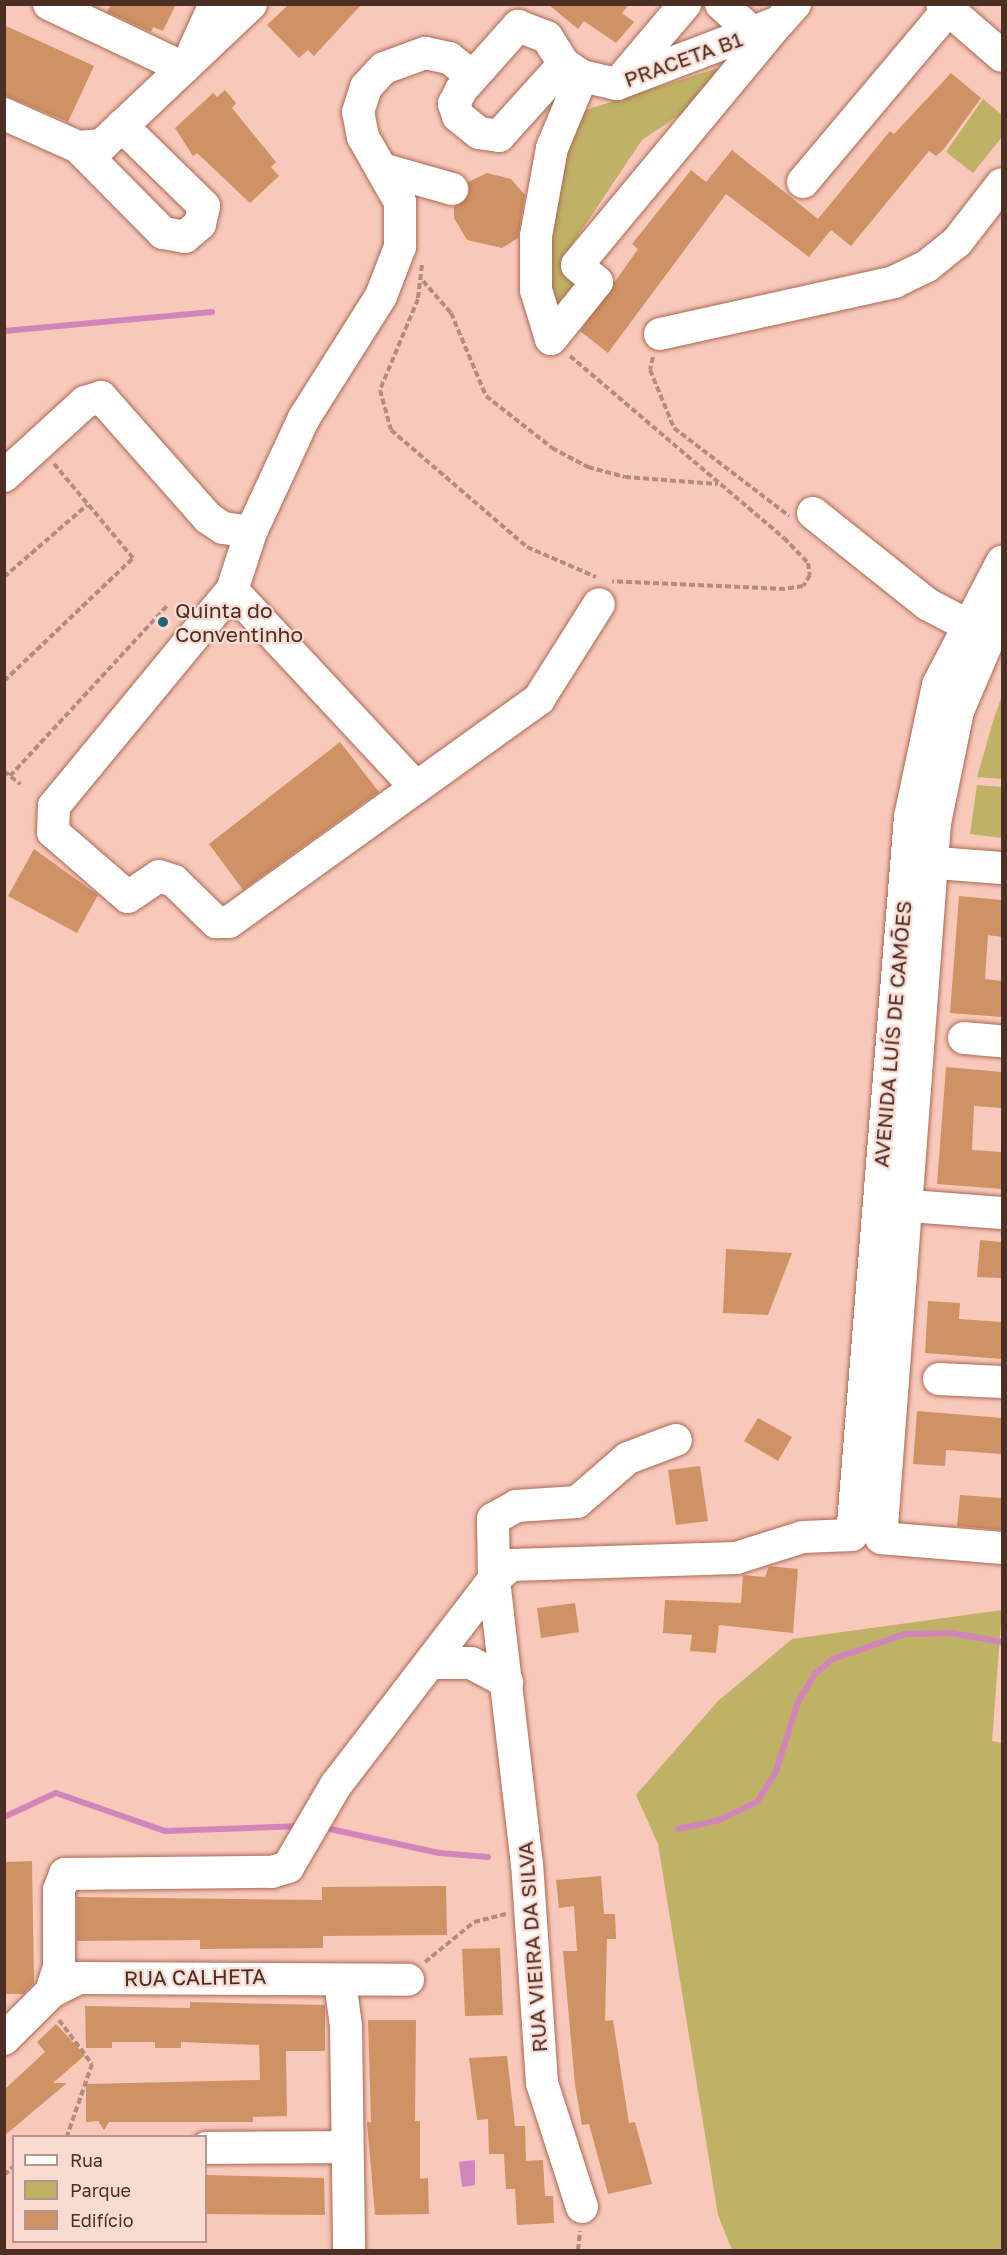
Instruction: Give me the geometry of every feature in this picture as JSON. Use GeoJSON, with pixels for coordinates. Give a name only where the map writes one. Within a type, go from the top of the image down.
{"type":"FeatureCollection","features":[{"type":"Feature","properties":{"kind":"street"},"geometry":{"type":"LineString","coordinates":[[186,65],[215,4]]}},
{"type":"Feature","properties":{"kind":"street"},"geometry":{"type":"LineString","coordinates":[[78,147],[102,146],[251,4]]}},
{"type":"Feature","properties":{"kind":"street"},"geometry":{"type":"LineString","coordinates":[[617,84],[684,4]]}},
{"type":"Feature","properties":{"kind":"street"},"geometry":{"type":"LineString","coordinates":[[551,339],[597,282],[577,265],[776,20],[721,4]]}},
{"type":"Feature","properties":{"kind":"street"},"geometry":{"type":"LineString","coordinates":[[60,7],[186,65]]}},
{"type":"Feature","properties":{"kind":"street"},"geometry":{"type":"LineString","coordinates":[[803,182],[945,7],[1002,56]]}},
{"type":"Feature","properties":{"kind":"street","name":"PRACETA B1"},"geometry":{"type":"LineString","coordinates":[[573,70],[617,84],[776,20]]}},
{"type":"Feature","properties":{"kind":"street"},"geometry":{"type":"LineString","coordinates":[[518,26],[547,37],[573,70],[500,136],[479,134],[458,116],[454,104],[472,76],[518,26]]}},
{"type":"Feature","properties":{"kind":"street"},"geometry":{"type":"LineString","coordinates":[[472,76],[449,58],[425,53],[384,68],[366,87],[358,112],[363,137],[400,202],[402,226],[400,247],[381,296],[304,418],[251,532],[232,590],[54,806],[53,832],[128,897],[159,876],[174,881],[216,922],[229,922],[539,699],[599,604]]}},
{"type":"Feature","properties":{"kind":"street"},"geometry":{"type":"LineString","coordinates":[[551,339],[536,290],[536,236],[552,148],[573,70]]}},
{"type":"Feature","properties":{"kind":"street"},"geometry":{"type":"LineString","coordinates":[[4,114],[78,147],[163,233],[185,237],[200,225],[204,206],[122,126]]}},
{"type":"Feature","properties":{"kind":"street"},"geometry":{"type":"LineString","coordinates":[[382,169],[452,189]]}},
{"type":"Feature","properties":{"kind":"street"},"geometry":{"type":"LineString","coordinates":[[660,334],[894,282],[927,266],[957,242],[1002,184]]}},
{"type":"Feature","properties":{"kind":"street"},"geometry":{"type":"LineString","coordinates":[[4,476],[85,402],[101,397],[208,518],[223,528],[251,532]]}},
{"type":"Feature","properties":{"kind":"street"},"geometry":{"type":"LineString","coordinates":[[813,513],[927,604],[967,625]]}},
{"type":"Feature","properties":{"kind":"street","name":"AVENIDA LUÍS DE CAMÕES"},"geometry":{"type":"LineString","coordinates":[[867,1531],[919,862],[938,685],[967,625],[1002,562]]}},
{"type":"Feature","properties":{"kind":"street"},"geometry":{"type":"LineString","coordinates":[[232,590],[416,787]]}},
{"type":"Feature","properties":{"kind":"street","name":"AVENIDA LUÍS DE CAMÕES"},"geometry":{"type":"LineString","coordinates":[[919,862],[958,711],[1002,608]]}},
{"type":"Feature","properties":{"kind":"street"},"geometry":{"type":"LineString","coordinates":[[919,862],[1002,868]]}},
{"type":"Feature","properties":{"kind":"street"},"geometry":{"type":"LineString","coordinates":[[964,1038],[1002,1041]]}},
{"type":"Feature","properties":{"kind":"street"},"geometry":{"type":"LineString","coordinates":[[892,1205],[1002,1213]]}},
{"type":"Feature","properties":{"kind":"street"},"geometry":{"type":"LineString","coordinates":[[939,1379],[1002,1382]]}},
{"type":"Feature","properties":{"kind":"street","name":"RUA VIEIRA DA SILVA"},"geometry":{"type":"LineString","coordinates":[[582,2207],[542,2083],[530,1917],[507,1682],[494,1579],[493,1519],[516,1506],[577,1502],[628,1458],[676,1440]]}},
{"type":"Feature","properties":{"kind":"street"},"geometry":{"type":"LineString","coordinates":[[48,1998],[59,1967],[59,1890],[65,1874],[272,1872],[288,1867],[316,1811],[434,1664],[494,1579],[525,1561],[736,1558],[803,1537],[867,1531],[1002,1548]]}},
{"type":"Feature","properties":{"kind":"street"},"geometry":{"type":"LineString","coordinates":[[434,1664],[471,1663],[507,1682]]}},
{"type":"Feature","properties":{"kind":"street","name":"RUA CALHETA"},"geometry":{"type":"LineString","coordinates":[[4,2039],[48,1998],[79,1978],[322,1975],[340,1982],[408,1980]]}},
{"type":"Feature","properties":{"kind":"street"},"geometry":{"type":"LineString","coordinates":[[340,1982],[346,2026],[349,2250]]}},
{"type":"Feature","properties":{"kind":"street"},"geometry":{"type":"LineString","coordinates":[[207,2148],[346,2147]]}},
{"type":"Feature","properties":{"kind":"path"},"geometry":{"type":"LineString","coordinates":[[402,226],[422,262],[423,281],[385,374],[382,412],[407,449],[527,547],[579,573],[610,581],[803,586],[810,575],[808,563],[551,339]]}},
{"type":"Feature","properties":{"kind":"path"},"geometry":{"type":"LineString","coordinates":[[423,281],[451,313],[486,396],[552,448],[588,467],[625,477],[719,484]]}},
{"type":"Feature","properties":{"kind":"path"},"geometry":{"type":"LineString","coordinates":[[660,334],[650,370],[675,428],[796,521],[813,513]]}},
{"type":"Feature","properties":{"kind":"path"},"geometry":{"type":"LineString","coordinates":[[4,681],[133,558],[48,457]]}},
{"type":"Feature","properties":{"kind":"path"},"geometry":{"type":"LineString","coordinates":[[4,577],[87,504]]}},
{"type":"Feature","properties":{"kind":"path"},"geometry":{"type":"LineString","coordinates":[[10,776],[167,606]]}},
{"type":"Feature","properties":{"kind":"path"},"geometry":{"type":"LineString","coordinates":[[4,771],[20,784]]}},
{"type":"Feature","properties":{"kind":"path"},"geometry":{"type":"LineString","coordinates":[[408,1980],[433,1953],[474,1922],[498,1912],[530,1917]]}},
{"type":"Feature","properties":{"kind":"path"},"geometry":{"type":"LineString","coordinates":[[48,1998],[92,2064],[67,2135]]}},
{"type":"Feature","properties":{"kind":"green space"},"geometry":{"type":"Polygon","coordinates":[[[737,62],[693,106],[642,140],[561,261],[585,284],[556,322],[546,308],[547,213],[576,113],[737,62]]]}},
{"type":"Feature","properties":{"kind":"green space"},"geometry":{"type":"Polygon","coordinates":[[[983,99],[1002,115],[1002,137],[973,173],[946,152],[983,99]]]}},
{"type":"Feature","properties":{"kind":"green space"},"geometry":{"type":"Polygon","coordinates":[[[1002,696],[1002,779],[977,777],[994,718],[1002,696]]]}},
{"type":"Feature","properties":{"kind":"green space"},"geometry":{"type":"Polygon","coordinates":[[[977,785],[1002,787],[1002,838],[970,834],[977,785]]]}},
{"type":"Feature","properties":{"kind":"green space"},"geometry":{"type":"Polygon","coordinates":[[[1002,1610],[992,1741],[1002,1743],[1002,2250],[732,2250],[718,2215],[658,1844],[636,1795],[718,1701],[792,1639],[1002,1610]]]}},
{"type":"Feature","properties":{"kind":"shaded area"},"geometry":{"type":"Polygon","coordinates":[[[475,2160],[475,2185],[462,2187],[459,2162],[475,2160]]]}},
{"type":"Feature","properties":{"kind":"building"},"geometry":{"type":"Polygon","coordinates":[[[111,4],[176,4],[163,31],[153,27],[151,32],[107,12],[111,4]]]}},
{"type":"Feature","properties":{"kind":"building"},"geometry":{"type":"Polygon","coordinates":[[[289,4],[362,4],[314,56],[308,50],[299,58],[267,25],[289,4]]]}},
{"type":"Feature","properties":{"kind":"building"},"geometry":{"type":"Polygon","coordinates":[[[548,4],[629,4],[622,13],[634,22],[616,43],[584,21],[578,29],[548,4]]]}},
{"type":"Feature","properties":{"kind":"building"},"geometry":{"type":"Polygon","coordinates":[[[4,25],[94,66],[68,122],[4,95],[4,25]]]}},
{"type":"Feature","properties":{"kind":"building"},"geometry":{"type":"Polygon","coordinates":[[[951,73],[981,98],[944,149],[936,156],[929,151],[851,246],[831,230],[809,257],[726,194],[608,353],[580,331],[638,249],[632,244],[691,170],[706,182],[732,150],[818,219],[890,131],[894,134],[951,73]]]}},
{"type":"Feature","properties":{"kind":"building"},"geometry":{"type":"Polygon","coordinates":[[[225,90],[236,103],[232,108],[276,162],[271,167],[279,176],[250,203],[197,153],[193,156],[175,128],[213,93],[217,97],[225,90]]]}},
{"type":"Feature","properties":{"kind":"building"},"geometry":{"type":"Polygon","coordinates":[[[487,173],[511,179],[525,195],[518,238],[502,248],[467,240],[454,218],[454,207],[469,194],[468,182],[487,173]]]}},
{"type":"Feature","properties":{"kind":"building"},"geometry":{"type":"Polygon","coordinates":[[[340,742],[379,792],[243,890],[209,844],[340,742]]]}},
{"type":"Feature","properties":{"kind":"building"},"geometry":{"type":"Polygon","coordinates":[[[34,849],[98,895],[77,933],[8,896],[34,849]]]}},
{"type":"Feature","properties":{"kind":"building"},"geometry":{"type":"Polygon","coordinates":[[[959,896],[1002,900],[1002,937],[988,935],[985,979],[1002,981],[1002,1017],[950,1013],[959,896]]]}},
{"type":"Feature","properties":{"kind":"building"},"geometry":{"type":"Polygon","coordinates":[[[946,1067],[1002,1072],[1002,1108],[974,1106],[972,1150],[1002,1152],[1002,1189],[937,1184],[946,1067]]]}},
{"type":"Feature","properties":{"kind":"building"},"geometry":{"type":"Polygon","coordinates":[[[980,1240],[1002,1242],[1002,1278],[977,1277],[980,1240]]]}},
{"type":"Feature","properties":{"kind":"building"},"geometry":{"type":"Polygon","coordinates":[[[726,1249],[792,1253],[768,1315],[723,1313],[726,1249]]]}},
{"type":"Feature","properties":{"kind":"building"},"geometry":{"type":"Polygon","coordinates":[[[928,1301],[960,1303],[959,1319],[1002,1322],[1002,1359],[925,1353],[928,1301]]]}},
{"type":"Feature","properties":{"kind":"building"},"geometry":{"type":"Polygon","coordinates":[[[917,1411],[1002,1418],[1002,1454],[946,1450],[945,1466],[913,1464],[917,1411]]]}},
{"type":"Feature","properties":{"kind":"building"},"geometry":{"type":"Polygon","coordinates":[[[758,1418],[792,1437],[778,1461],[744,1441],[758,1418]]]}},
{"type":"Feature","properties":{"kind":"building"},"geometry":{"type":"Polygon","coordinates":[[[700,1466],[708,1521],[676,1525],[668,1470],[700,1466]]]}},
{"type":"Feature","properties":{"kind":"building"},"geometry":{"type":"Polygon","coordinates":[[[960,1495],[1002,1498],[1002,1530],[957,1526],[960,1495]]]}},
{"type":"Feature","properties":{"kind":"building"},"geometry":{"type":"Polygon","coordinates":[[[769,1566],[798,1569],[793,1633],[719,1625],[716,1653],[690,1651],[692,1635],[663,1633],[665,1600],[741,1603],[743,1575],[765,1577],[769,1566]]]}},
{"type":"Feature","properties":{"kind":"building"},"geometry":{"type":"Polygon","coordinates":[[[575,1603],[579,1632],[541,1638],[537,1608],[575,1603]]]}},
{"type":"Feature","properties":{"kind":"building"},"geometry":{"type":"Polygon","coordinates":[[[32,1861],[34,1983],[24,1994],[4,1994],[4,1862],[32,1861]]]}},
{"type":"Feature","properties":{"kind":"building"},"geometry":{"type":"Polygon","coordinates":[[[601,1876],[604,1914],[615,1914],[616,1939],[607,1939],[605,2021],[613,2020],[629,2123],[635,2122],[652,2184],[608,2194],[589,2124],[582,2125],[575,2085],[563,1951],[577,1951],[574,1906],[559,1908],[556,1880],[601,1876]]]}},
{"type":"Feature","properties":{"kind":"building"},"geometry":{"type":"Polygon","coordinates":[[[446,1886],[447,1935],[323,1936],[323,1948],[200,1949],[200,1940],[77,1941],[77,1897],[322,1900],[322,1887],[446,1886]]]}},
{"type":"Feature","properties":{"kind":"building"},"geometry":{"type":"Polygon","coordinates":[[[500,1948],[503,2015],[465,2016],[462,1949],[500,1948]]]}},
{"type":"Feature","properties":{"kind":"building"},"geometry":{"type":"Polygon","coordinates":[[[190,2002],[325,2005],[325,2051],[286,2051],[287,2116],[253,2117],[253,2122],[109,2122],[104,2130],[98,2121],[86,2122],[86,2084],[260,2080],[259,2045],[181,2042],[181,2048],[155,2048],[155,2042],[112,2042],[112,2048],[86,2048],[85,2006],[190,2008],[190,2002]]]}},
{"type":"Feature","properties":{"kind":"building"},"geometry":{"type":"Polygon","coordinates":[[[368,2020],[416,2020],[415,2121],[420,2121],[420,2179],[428,2178],[429,2214],[375,2215],[367,2122],[371,2122],[368,2020]]]}},
{"type":"Feature","properties":{"kind":"building"},"geometry":{"type":"Polygon","coordinates":[[[56,2024],[85,2055],[53,2083],[67,2083],[4,2136],[4,2090],[45,2052],[37,2042],[56,2024]]]}},
{"type":"Feature","properties":{"kind":"building"},"geometry":{"type":"Polygon","coordinates":[[[507,2056],[515,2126],[525,2126],[526,2161],[543,2160],[545,2196],[553,2196],[554,2223],[517,2225],[515,2189],[506,2189],[504,2154],[489,2154],[488,2119],[477,2120],[469,2058],[507,2056]]]}},
{"type":"Feature","properties":{"kind":"building"},"geometry":{"type":"Polygon","coordinates":[[[207,2175],[324,2178],[325,2215],[207,2214],[207,2175]]]}},
{"type":"Feature","properties":{"kind":"waterway"},"geometry":{"type":"LineString","coordinates":[[4,331],[212,312]]}},
{"type":"Feature","properties":{"kind":"waterway"},"geometry":{"type":"LineString","coordinates":[[678,1829],[717,1821],[757,1802],[776,1771],[798,1702],[815,1674],[833,1659],[905,1634],[952,1633],[1002,1642]]}},
{"type":"Feature","properties":{"kind":"waterway"},"geometry":{"type":"LineString","coordinates":[[4,1817],[56,1793],[165,1831],[302,1826]]}},
{"type":"Feature","properties":{"kind":"waterway"},"geometry":{"type":"LineString","coordinates":[[321,1827],[439,1853],[488,1857]]}},
{"type":"Feature","properties":{"kind":"place","name":"Quinta do Conventinho"},"geometry":{"type":"Point","coordinates":[163,622]}}]}
